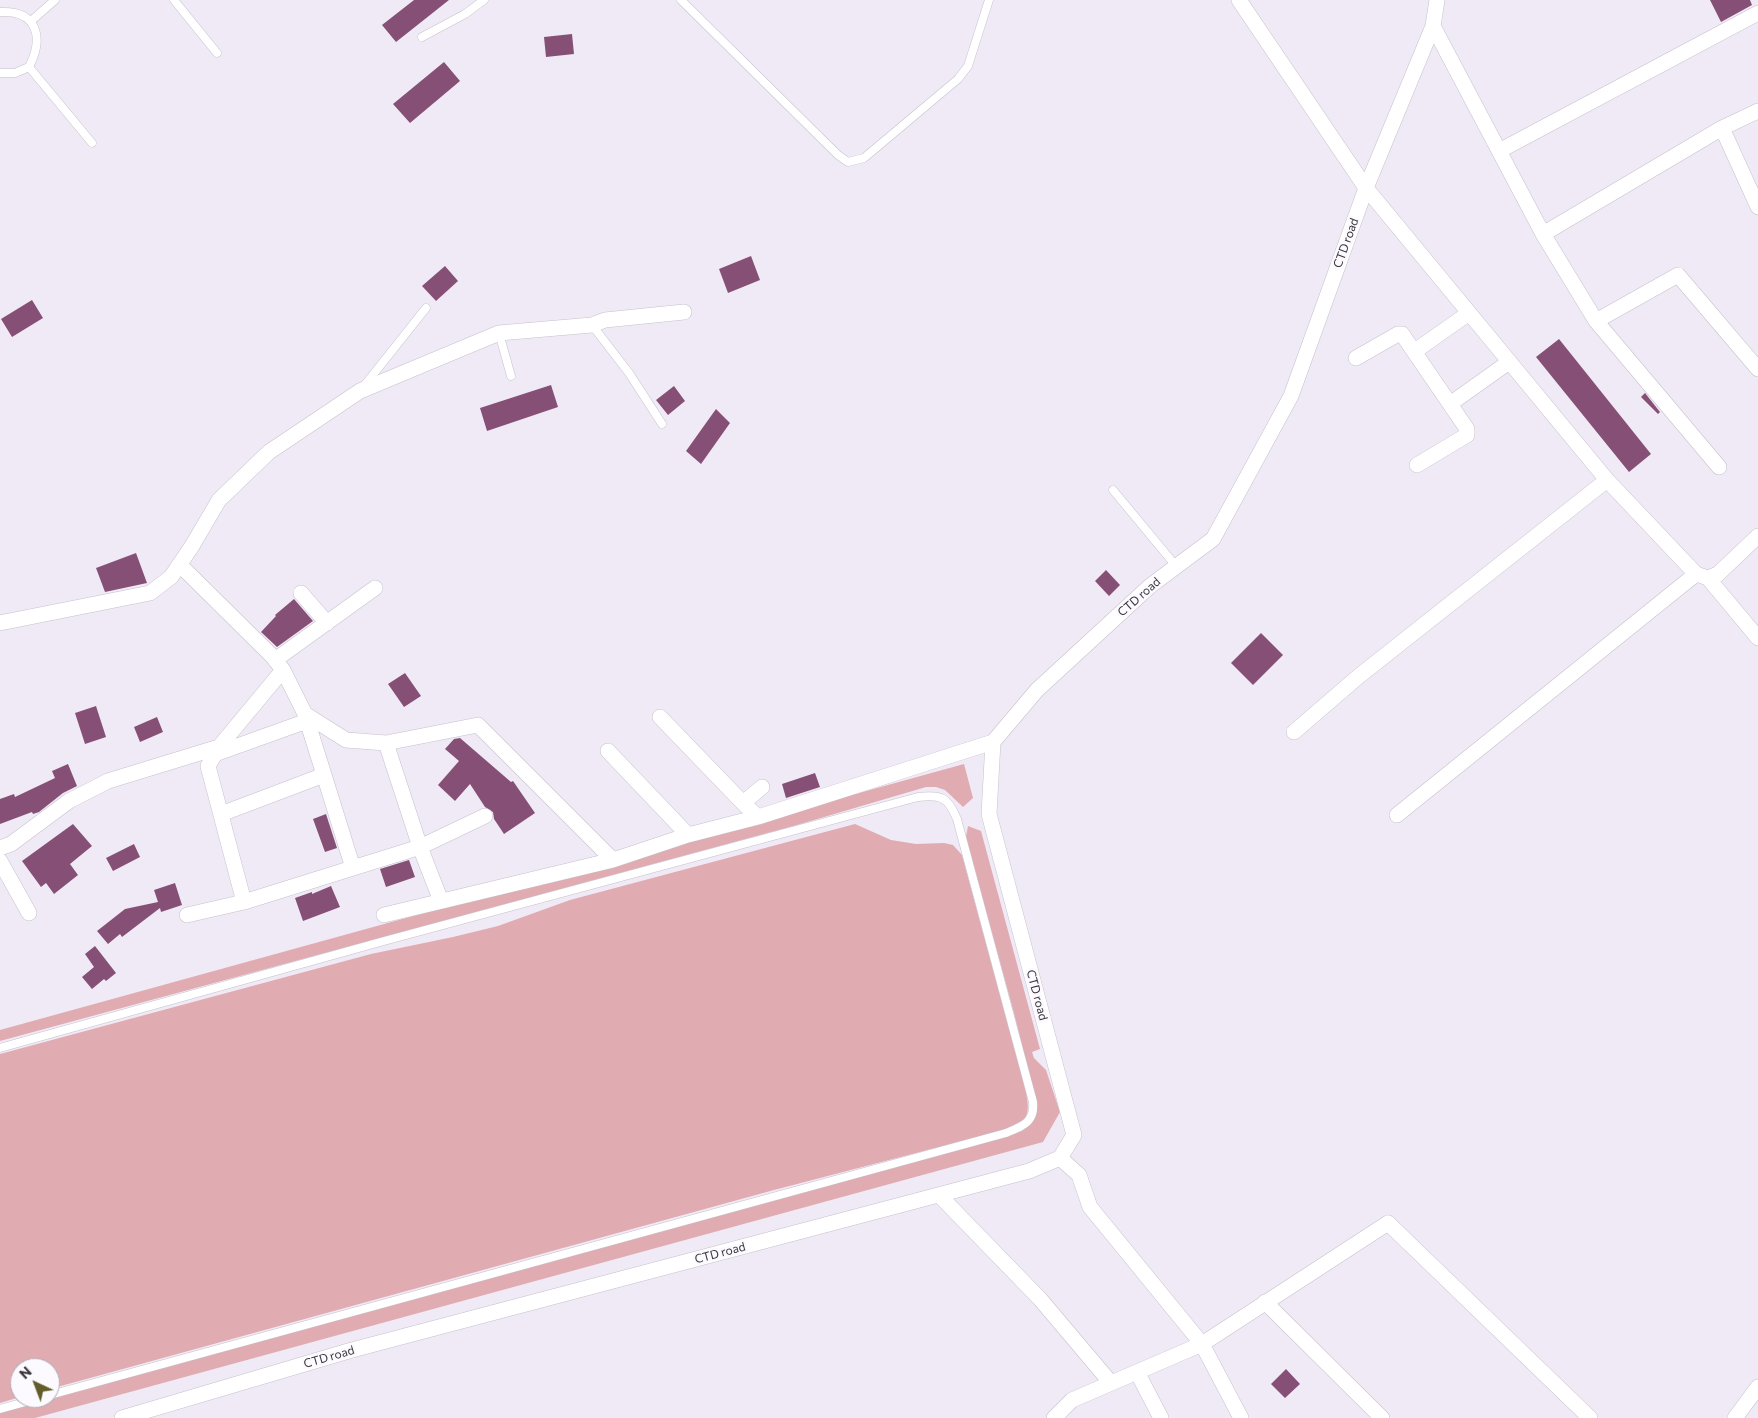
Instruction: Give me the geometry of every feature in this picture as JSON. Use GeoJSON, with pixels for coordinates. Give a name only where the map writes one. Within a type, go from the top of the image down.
{"type":"FeatureCollection","features":[{"type":"Feature","properties":{"kind":"street","name":"CTD road"},"geometry":{"type":"LineString","coordinates":[[122,1418],[352,1350],[1029,1171],[1060,1158],[1074,1135],[989,814],[993,742],[1038,690],[1150,586],[1213,539],[1291,396],[1366,188],[1433,26],[1437,0]]}},
{"type":"Feature","properties":{"kind":"street"},"geometry":{"type":"LineString","coordinates":[[1241,2],[1366,188],[1607,480],[1702,576],[1758,638]]}},
{"type":"Feature","properties":{"kind":"street"},"geometry":{"type":"LineString","coordinates":[[1499,151],[1758,13]]}},
{"type":"Feature","properties":{"kind":"street"},"geometry":{"type":"LineString","coordinates":[[1433,26],[1543,234],[1596,321],[1719,467]]}},
{"type":"Feature","properties":{"kind":"street"},"geometry":{"type":"LineString","coordinates":[[1543,234],[1722,128],[1758,111]]}},
{"type":"Feature","properties":{"kind":"street"},"geometry":{"type":"LineString","coordinates":[[1722,128],[1758,207]]}},
{"type":"Feature","properties":{"kind":"street"},"geometry":{"type":"LineString","coordinates":[[1596,321],[1678,275],[1758,369]]}},
{"type":"Feature","properties":{"kind":"street"},"geometry":{"type":"LineString","coordinates":[[0,623],[150,593],[172,577],[219,500],[269,452],[360,391],[499,333],[592,325],[605,320],[684,312]]}},
{"type":"Feature","properties":{"kind":"street"},"geometry":{"type":"LineString","coordinates":[[1415,351],[1469,313]]}},
{"type":"Feature","properties":{"kind":"street"},"geometry":{"type":"LineString","coordinates":[[1356,358],[1398,334],[1402,334],[1467,429],[1467,435],[1417,466]]}},
{"type":"Feature","properties":{"kind":"street"},"geometry":{"type":"LineString","coordinates":[[1450,404],[1509,362]]}},
{"type":"Feature","properties":{"kind":"street"},"geometry":{"type":"LineString","coordinates":[[1294,732],[1358,676],[1607,480]]}},
{"type":"Feature","properties":{"kind":"street"},"geometry":{"type":"LineString","coordinates":[[1397,816],[1702,576],[1718,574],[1758,536]]}},
{"type":"Feature","properties":{"kind":"street"},"geometry":{"type":"LineString","coordinates":[[180,564],[279,665],[306,718],[353,868]]}},
{"type":"Feature","properties":{"kind":"street"},"geometry":{"type":"LineString","coordinates":[[244,902],[208,766],[217,750],[279,665],[327,623],[374,588]]}},
{"type":"Feature","properties":{"kind":"street"},"geometry":{"type":"LineString","coordinates":[[301,593],[327,623]]}},
{"type":"Feature","properties":{"kind":"street"},"geometry":{"type":"LineString","coordinates":[[660,717],[758,817]]}},
{"type":"Feature","properties":{"kind":"street"},"geometry":{"type":"LineString","coordinates":[[0,848],[11,844],[70,801],[108,781],[217,750],[306,718],[346,740],[386,743],[478,726],[613,860]]}},
{"type":"Feature","properties":{"kind":"street"},"geometry":{"type":"LineString","coordinates":[[384,915],[613,860],[688,835],[758,817],[993,742]]}},
{"type":"Feature","properties":{"kind":"street"},"geometry":{"type":"LineString","coordinates":[[386,743],[420,847],[441,901]]}},
{"type":"Feature","properties":{"kind":"street"},"geometry":{"type":"LineString","coordinates":[[608,751],[688,835]]}},
{"type":"Feature","properties":{"kind":"street"},"geometry":{"type":"LineString","coordinates":[[221,814],[324,775]]}},
{"type":"Feature","properties":{"kind":"street"},"geometry":{"type":"LineString","coordinates":[[743,803],[762,787]]}},
{"type":"Feature","properties":{"kind":"street"},"geometry":{"type":"LineString","coordinates":[[187,915],[244,902],[420,847],[485,816]]}},
{"type":"Feature","properties":{"kind":"street"},"geometry":{"type":"LineString","coordinates":[[0,861],[29,913]]}},
{"type":"Feature","properties":{"kind":"street"},"geometry":{"type":"LineString","coordinates":[[1060,1158],[1079,1175],[1090,1207],[1202,1344],[1241,1418]]}},
{"type":"Feature","properties":{"kind":"street"},"geometry":{"type":"LineString","coordinates":[[939,1195],[1040,1299],[1111,1383]]}},
{"type":"Feature","properties":{"kind":"street"},"geometry":{"type":"LineString","coordinates":[[1054,1418],[1072,1400],[1202,1344],[1388,1223],[1590,1418]]}},
{"type":"Feature","properties":{"kind":"street"},"geometry":{"type":"LineString","coordinates":[[1265,1302],[1382,1418]]}},
{"type":"Feature","properties":{"kind":"street"},"geometry":{"type":"LineString","coordinates":[[1137,1372],[1161,1418]]}},
{"type":"Feature","properties":{"kind":"street"},"geometry":{"type":"LineString","coordinates":[[1735,1418],[1758,1388]]}},
{"type":"Feature","properties":{"kind":"lane"},"geometry":{"type":"LineString","coordinates":[[31,21],[55,0]]}},
{"type":"Feature","properties":{"kind":"lane"},"geometry":{"type":"LineString","coordinates":[[174,0],[217,53]]}},
{"type":"Feature","properties":{"kind":"lane"},"geometry":{"type":"LineString","coordinates":[[422,37],[465,14],[484,0]]}},
{"type":"Feature","properties":{"kind":"lane"},"geometry":{"type":"LineString","coordinates":[[682,0],[838,155],[848,162],[864,158],[958,79],[968,66],[989,0]]}},
{"type":"Feature","properties":{"kind":"lane"},"geometry":{"type":"LineString","coordinates":[[0,12],[22,15],[31,21],[37,34],[38,46],[29,67],[15,73],[0,73]]}},
{"type":"Feature","properties":{"kind":"lane"},"geometry":{"type":"LineString","coordinates":[[29,67],[92,143]]}},
{"type":"Feature","properties":{"kind":"lane"},"geometry":{"type":"LineString","coordinates":[[360,391],[426,308]]}},
{"type":"Feature","properties":{"kind":"lane"},"geometry":{"type":"LineString","coordinates":[[592,325],[629,373],[662,424]]}},
{"type":"Feature","properties":{"kind":"lane"},"geometry":{"type":"LineString","coordinates":[[499,333],[511,376]]}},
{"type":"Feature","properties":{"kind":"lane"},"geometry":{"type":"LineString","coordinates":[[1113,490],[1176,566]]}},
{"type":"Feature","properties":{"kind":"lane"},"geometry":{"type":"LineString","coordinates":[[0,1048],[384,941],[918,797],[933,795],[940,796],[946,800],[957,819],[1033,1102],[1034,1110],[1031,1118],[1025,1124],[1006,1133],[60,1392]]}},
{"type":"Feature","properties":{"kind":"lane"},"geometry":{"type":"LineString","coordinates":[[957,819],[966,816]]}},
{"type":"Feature","properties":{"kind":"shaded area"},"geometry":{"type":"Polygon","coordinates":[[[964,764],[973,798],[963,807],[945,790],[936,787],[926,787],[797,825],[0,1041],[0,1030],[964,764]]]}},
{"type":"Feature","properties":{"kind":"shaded area"},"geometry":{"type":"Polygon","coordinates":[[[855,824],[891,840],[916,844],[944,843],[953,845],[962,855],[1026,1092],[1028,1111],[1020,1123],[1008,1129],[774,1190],[60,1386],[60,1358],[10,1358],[10,1400],[0,1403],[0,1054],[371,954],[498,926],[570,900],[855,824]]]}},
{"type":"Feature","properties":{"kind":"shaded area"},"geometry":{"type":"Polygon","coordinates":[[[968,826],[981,831],[1040,1049],[1032,1052],[1034,1058],[1046,1070],[1060,1112],[1043,1142],[35,1418],[0,1418],[0,1412],[15,1408],[60,1408],[60,1396],[1022,1131],[1034,1118],[1036,1102],[966,837],[968,826]]]}},
{"type":"Feature","properties":{"kind":"building"},"geometry":{"type":"Polygon","coordinates":[[[414,0],[449,0],[396,42],[382,25],[414,0]]]}},
{"type":"Feature","properties":{"kind":"building"},"geometry":{"type":"Polygon","coordinates":[[[1710,0],[1750,0],[1752,5],[1721,22],[1710,0]]]}},
{"type":"Feature","properties":{"kind":"building"},"geometry":{"type":"Polygon","coordinates":[[[572,34],[574,54],[546,57],[544,37],[572,34]]]}},
{"type":"Feature","properties":{"kind":"building"},"geometry":{"type":"Polygon","coordinates":[[[444,62],[460,81],[410,123],[393,104],[444,62]]]}},
{"type":"Feature","properties":{"kind":"building"},"geometry":{"type":"Polygon","coordinates":[[[751,256],[760,280],[728,293],[719,269],[751,256]]]}},
{"type":"Feature","properties":{"kind":"building"},"geometry":{"type":"Polygon","coordinates":[[[445,266],[458,281],[436,301],[422,286],[445,266]]]}},
{"type":"Feature","properties":{"kind":"building"},"geometry":{"type":"Polygon","coordinates":[[[32,300],[43,318],[12,337],[1,319],[32,300]]]}},
{"type":"Feature","properties":{"kind":"building"},"geometry":{"type":"Polygon","coordinates":[[[1559,339],[1651,454],[1629,472],[1536,357],[1559,339]]]}},
{"type":"Feature","properties":{"kind":"building"},"geometry":{"type":"Polygon","coordinates":[[[551,385],[558,407],[487,431],[480,408],[551,385]]]}},
{"type":"Feature","properties":{"kind":"building"},"geometry":{"type":"Polygon","coordinates":[[[674,386],[685,401],[668,415],[656,400],[674,386]]]}},
{"type":"Feature","properties":{"kind":"building"},"geometry":{"type":"Polygon","coordinates":[[[1645,393],[1660,412],[1658,414],[1641,397],[1645,393]]]}},
{"type":"Feature","properties":{"kind":"building"},"geometry":{"type":"Polygon","coordinates":[[[716,409],[730,423],[701,464],[686,451],[716,409]]]}},
{"type":"Feature","properties":{"kind":"building"},"geometry":{"type":"Polygon","coordinates":[[[136,553],[147,583],[105,592],[96,568],[136,553]]]}},
{"type":"Feature","properties":{"kind":"building"},"geometry":{"type":"Polygon","coordinates":[[[1106,570],[1120,585],[1109,596],[1095,581],[1106,570]]]}},
{"type":"Feature","properties":{"kind":"building"},"geometry":{"type":"Polygon","coordinates":[[[294,599],[313,621],[277,647],[261,632],[275,615],[294,599]]]}},
{"type":"Feature","properties":{"kind":"building"},"geometry":{"type":"Polygon","coordinates":[[[1261,633],[1283,655],[1253,685],[1231,663],[1261,633]]]}},
{"type":"Feature","properties":{"kind":"building"},"geometry":{"type":"Polygon","coordinates":[[[405,673],[421,696],[404,707],[388,684],[405,673]]]}},
{"type":"Feature","properties":{"kind":"building"},"geometry":{"type":"Polygon","coordinates":[[[96,706],[106,737],[85,744],[75,713],[96,706]]]}},
{"type":"Feature","properties":{"kind":"building"},"geometry":{"type":"Polygon","coordinates":[[[157,717],[163,732],[140,742],[134,727],[157,717]]]}},
{"type":"Feature","properties":{"kind":"building"},"geometry":{"type":"Polygon","coordinates":[[[460,738],[511,782],[513,781],[535,813],[504,834],[494,819],[493,812],[485,807],[470,784],[455,801],[438,785],[459,761],[445,749],[454,739],[460,738]]]}},
{"type":"Feature","properties":{"kind":"building"},"geometry":{"type":"Polygon","coordinates":[[[68,764],[77,786],[63,793],[39,812],[33,814],[32,812],[0,824],[0,799],[14,794],[15,797],[55,778],[52,771],[68,764]]]}},
{"type":"Feature","properties":{"kind":"building"},"geometry":{"type":"Polygon","coordinates":[[[815,773],[820,787],[786,798],[782,784],[815,773]]]}},
{"type":"Feature","properties":{"kind":"building"},"geometry":{"type":"Polygon","coordinates":[[[326,814],[337,848],[325,852],[313,819],[326,814]]]}},
{"type":"Feature","properties":{"kind":"building"},"geometry":{"type":"Polygon","coordinates":[[[73,824],[92,846],[70,864],[78,875],[54,894],[46,883],[41,887],[22,861],[73,824]]]}},
{"type":"Feature","properties":{"kind":"building"},"geometry":{"type":"Polygon","coordinates":[[[134,844],[140,857],[113,871],[106,858],[134,844]]]}},
{"type":"Feature","properties":{"kind":"building"},"geometry":{"type":"Polygon","coordinates":[[[409,860],[415,877],[386,887],[380,869],[409,860]]]}},
{"type":"Feature","properties":{"kind":"building"},"geometry":{"type":"Polygon","coordinates":[[[175,883],[182,905],[161,912],[160,908],[122,937],[120,934],[108,944],[97,931],[125,909],[158,902],[154,890],[175,883]]]}},
{"type":"Feature","properties":{"kind":"building"},"geometry":{"type":"Polygon","coordinates":[[[331,886],[340,907],[303,921],[295,898],[312,892],[312,894],[331,886]]]}},
{"type":"Feature","properties":{"kind":"building"},"geometry":{"type":"Polygon","coordinates":[[[95,946],[116,973],[106,981],[104,979],[92,989],[82,977],[94,967],[85,954],[95,946]]]}},
{"type":"Feature","properties":{"kind":"building"},"geometry":{"type":"Polygon","coordinates":[[[1286,1369],[1300,1384],[1285,1398],[1271,1384],[1286,1369]]]}}]}
